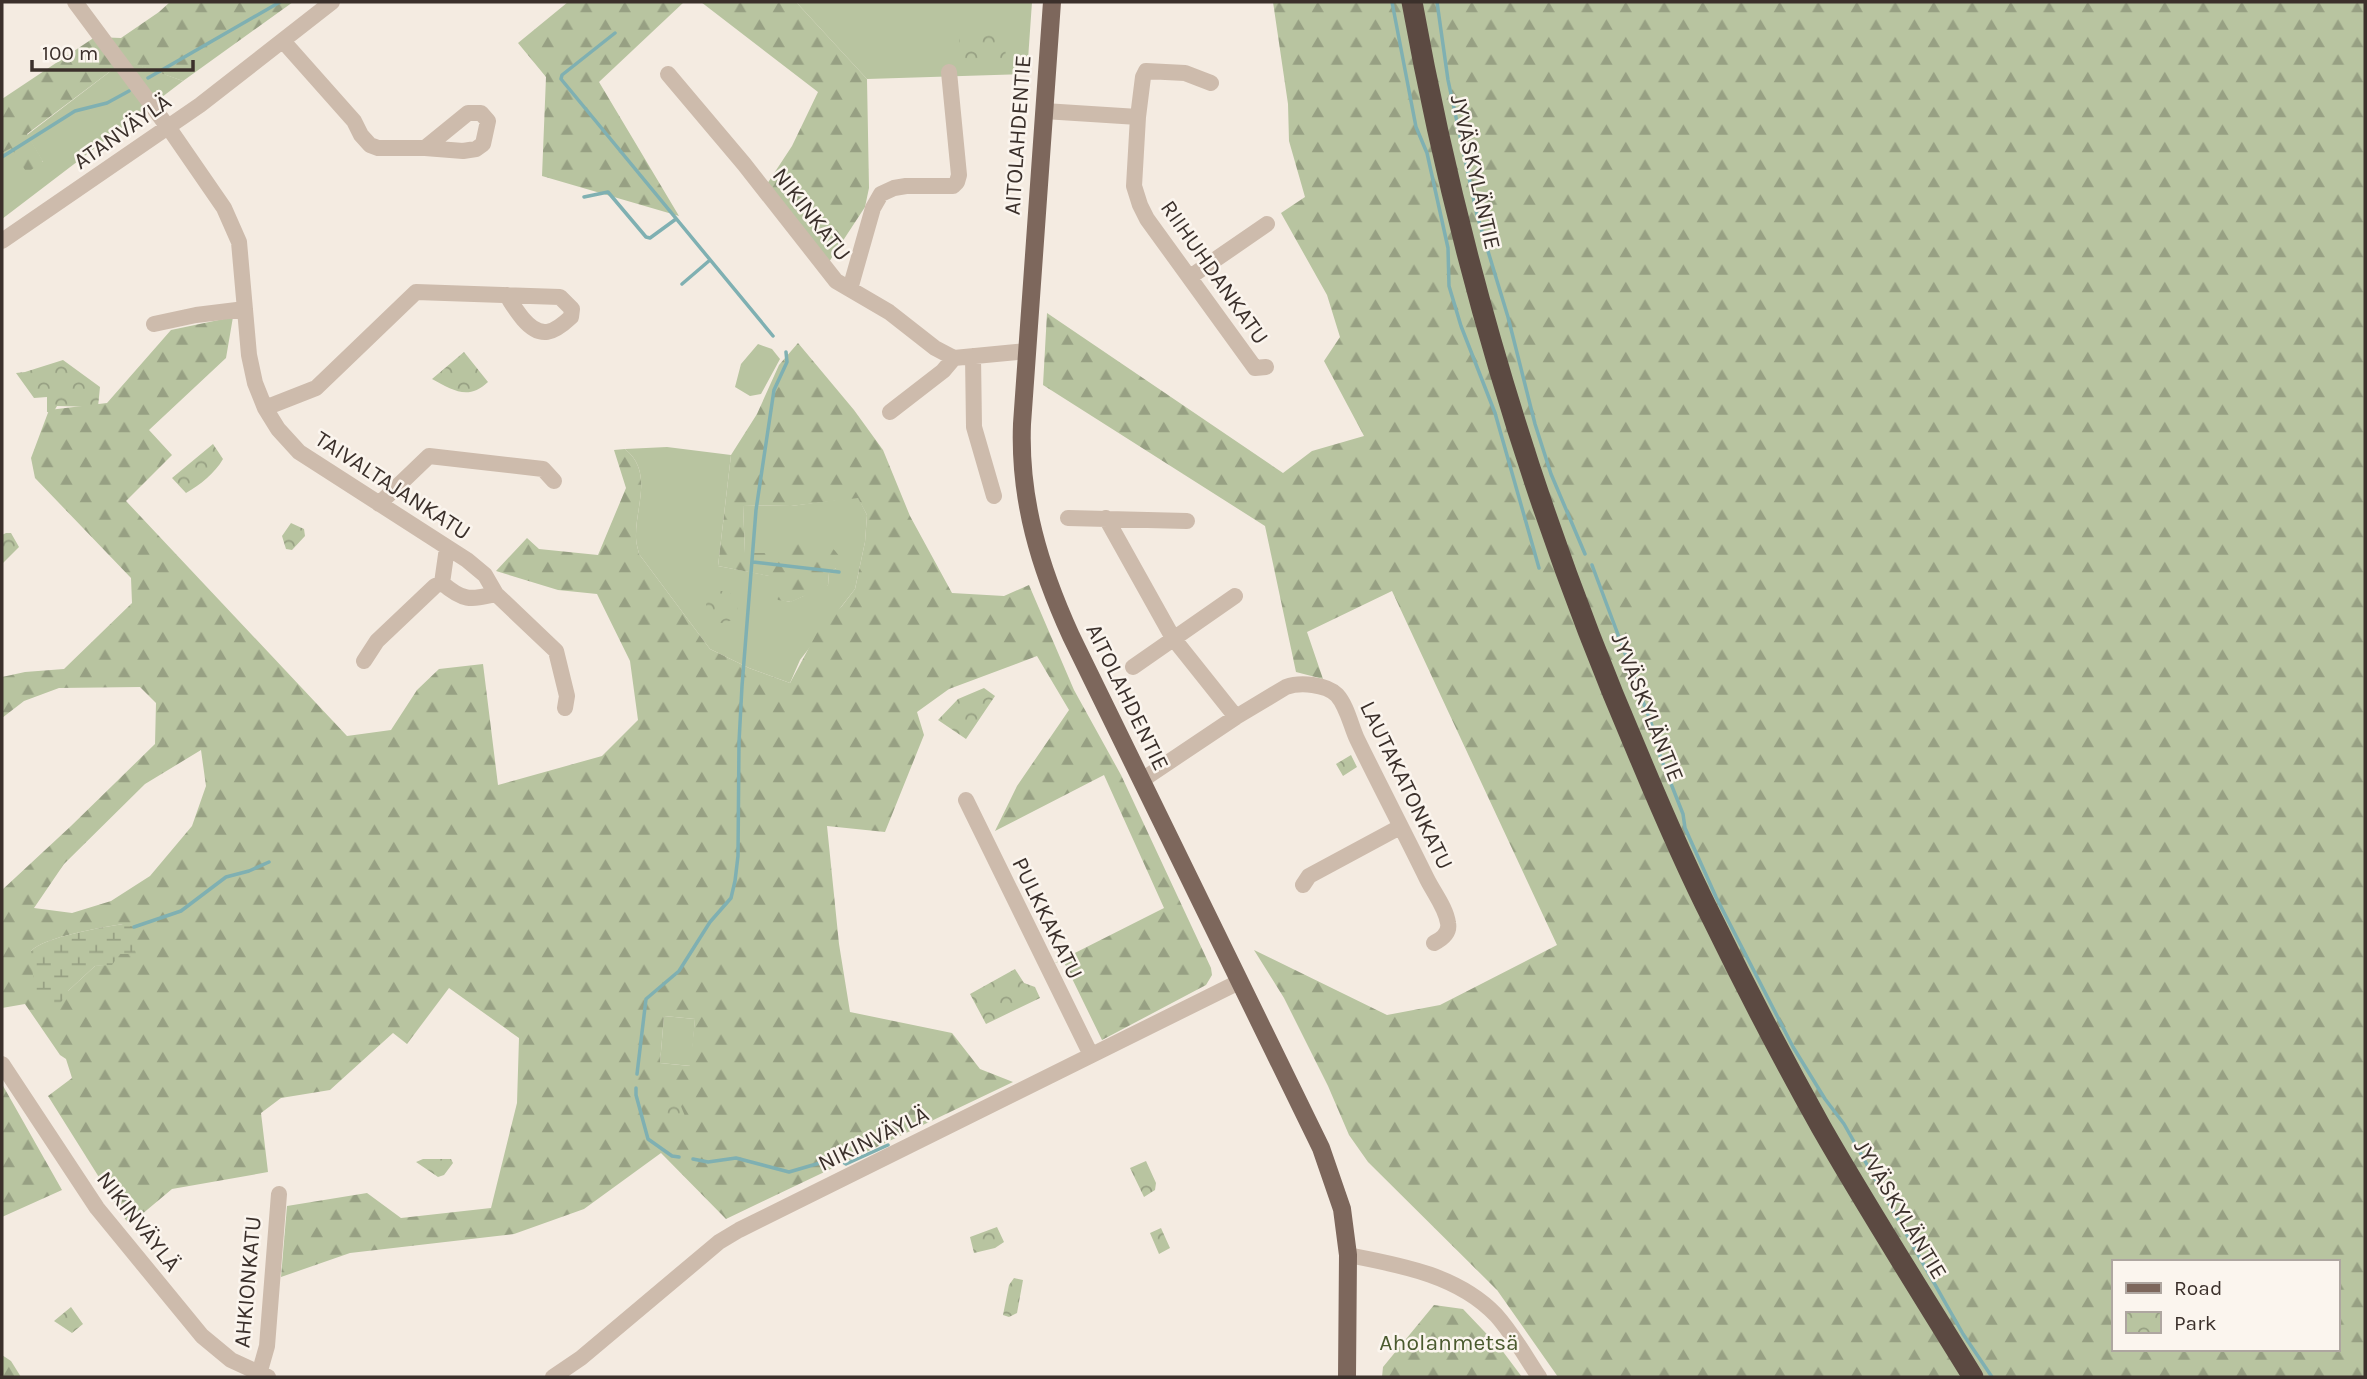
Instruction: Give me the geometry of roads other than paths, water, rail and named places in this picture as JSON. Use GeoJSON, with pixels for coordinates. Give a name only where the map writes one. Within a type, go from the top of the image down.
{"type":"FeatureCollection","features":[{"type":"Feature","properties":{"kind":"highway","name":"JYVÄSKYLÄNTIE"},"geometry":{"type":"LineString","coordinates":[[1412,2],[1450,180],[1490,339],[1534,481],[1605,677],[1660,807],[1750,993],[1821,1127],[1973,1377]]}},
{"type":"Feature","properties":{"kind":"main road","name":"AITOLAHDENTIE"},"geometry":{"type":"LineString","coordinates":[[1052,2],[1022,435],[1023,474],[1028,510],[1036,546],[1070,636],[1321,1148],[1342,1209],[1348,1255],[1347,1377]]}},
{"type":"Feature","properties":{"kind":"street","name":"TAIVALTAJANKATU"},"geometry":{"type":"LineString","coordinates":[[75,2],[224,208],[239,242],[255,383],[265,408],[278,429],[299,453],[467,560],[485,575],[496,594],[556,650],[567,696],[565,708]]}},
{"type":"Feature","properties":{"kind":"street","name":"ATANVÄYLÄ"},"geometry":{"type":"LineString","coordinates":[[2,241],[223,88],[332,2]]}},
{"type":"Feature","properties":{"kind":"street"},"geometry":{"type":"LineString","coordinates":[[283,41],[354,121],[370,145],[386,148],[425,148]]}},
{"type":"Feature","properties":{"kind":"street","name":"RIIHUHDANKATU"},"geometry":{"type":"LineString","coordinates":[[1211,83],[1185,73],[1146,71],[1138,117],[1134,186],[1147,219],[1255,368],[1266,367]]}},
{"type":"Feature","properties":{"kind":"street"},"geometry":{"type":"LineString","coordinates":[[850,289],[873,208],[881,194],[894,188],[953,186],[957,182],[959,175],[949,72]]}},
{"type":"Feature","properties":{"kind":"street","name":"NIKINKATU"},"geometry":{"type":"LineString","coordinates":[[668,74],[744,164],[836,281],[889,312],[935,348],[954,358]]}},
{"type":"Feature","properties":{"kind":"street"},"geometry":{"type":"LineString","coordinates":[[1044,111],[1138,117]]}},
{"type":"Feature","properties":{"kind":"street"},"geometry":{"type":"LineString","coordinates":[[1190,277],[1267,224]]}},
{"type":"Feature","properties":{"kind":"street"},"geometry":{"type":"LineString","coordinates":[[265,408],[316,388],[416,292],[507,295]]}},
{"type":"Feature","properties":{"kind":"street"},"geometry":{"type":"LineString","coordinates":[[155,324],[196,315],[245,309]]}},
{"type":"Feature","properties":{"kind":"street"},"geometry":{"type":"LineString","coordinates":[[890,412],[943,371],[954,358],[1027,351]]}},
{"type":"Feature","properties":{"kind":"street"},"geometry":{"type":"LineString","coordinates":[[974,356],[974,427],[994,496]]}},
{"type":"Feature","properties":{"kind":"street"},"geometry":{"type":"LineString","coordinates":[[379,504],[429,457],[543,469],[554,481]]}},
{"type":"Feature","properties":{"kind":"street"},"geometry":{"type":"LineString","coordinates":[[1068,518],[1187,521]]}},
{"type":"Feature","properties":{"kind":"street"},"geometry":{"type":"LineString","coordinates":[[1106,518],[1173,638],[1236,717]]}},
{"type":"Feature","properties":{"kind":"street"},"geometry":{"type":"LineString","coordinates":[[442,583],[447,548]]}},
{"type":"Feature","properties":{"kind":"street"},"geometry":{"type":"LineString","coordinates":[[442,583],[457,596],[472,600],[496,594]]}},
{"type":"Feature","properties":{"kind":"street"},"geometry":{"type":"LineString","coordinates":[[364,661],[377,641],[435,586],[442,583]]}},
{"type":"Feature","properties":{"kind":"street"},"geometry":{"type":"LineString","coordinates":[[1133,667],[1235,596]]}},
{"type":"Feature","properties":{"kind":"street","name":"LAUTAKATONKATU"},"geometry":{"type":"LineString","coordinates":[[1142,780],[1236,717],[1295,683],[1328,689],[1341,701],[1351,727],[1448,922],[1445,935],[1434,943]]}},
{"type":"Feature","properties":{"kind":"street","name":"PULKKAKATU"},"geometry":{"type":"LineString","coordinates":[[966,800],[1091,1055]]}},
{"type":"Feature","properties":{"kind":"street"},"geometry":{"type":"LineString","coordinates":[[1303,885],[1309,876],[1400,827]]}},
{"type":"Feature","properties":{"kind":"street","name":"NIKINVÄYLÄ"},"geometry":{"type":"LineString","coordinates":[[553,1377],[581,1358],[715,1246],[739,1230],[1239,982]]}},
{"type":"Feature","properties":{"kind":"street","name":"NIKINVÄYLÄ"},"geometry":{"type":"LineString","coordinates":[[2,1064],[97,1208],[202,1336],[233,1370],[263,1376]]}},
{"type":"Feature","properties":{"kind":"street","name":"AHKIONKATU"},"geometry":{"type":"LineString","coordinates":[[263,1376],[279,1194]]}},
{"type":"Feature","properties":{"kind":"street"},"geometry":{"type":"LineString","coordinates":[[1348,1255],[1436,1276],[1467,1292],[1488,1308],[1508,1331],[1539,1377]]}},
{"type":"Feature","properties":{"kind":"waterway"},"geometry":{"type":"LineString","coordinates":[[148,78],[280,2]]}},
{"type":"Feature","properties":{"kind":"waterway"},"geometry":{"type":"LineString","coordinates":[[1392,2],[1416,127],[1427,153],[1448,248],[1449,286],[1461,326],[1495,413],[1539,568]]}},
{"type":"Feature","properties":{"kind":"waterway"},"geometry":{"type":"LineString","coordinates":[[1437,2],[1448,80],[1477,215],[1508,317],[1535,424],[1551,474],[1585,554]]}},
{"type":"Feature","properties":{"kind":"waterway"},"geometry":{"type":"LineString","coordinates":[[615,33],[562,75],[561,79],[773,336]]}},
{"type":"Feature","properties":{"kind":"waterway"},"geometry":{"type":"LineString","coordinates":[[2,157],[75,111],[107,103],[129,91]]}},
{"type":"Feature","properties":{"kind":"waterway"},"geometry":{"type":"LineString","coordinates":[[584,197],[608,192],[646,237],[650,238],[676,219]]}},
{"type":"Feature","properties":{"kind":"waterway"},"geometry":{"type":"LineString","coordinates":[[682,284],[710,260]]}},
{"type":"Feature","properties":{"kind":"waterway"},"geometry":{"type":"LineString","coordinates":[[637,1074],[646,999],[679,971],[710,922],[731,898],[735,881],[738,856],[742,686],[756,510],[774,390],[787,362],[786,352]]}},
{"type":"Feature","properties":{"kind":"waterway"},"geometry":{"type":"LineString","coordinates":[[753,562],[839,572]]}},
{"type":"Feature","properties":{"kind":"waterway"},"geometry":{"type":"LineString","coordinates":[[1592,565],[1657,739],[1660,756],[1683,814],[1685,828],[1716,897],[1793,1047],[1844,1124],[1963,1334],[1992,1377]]}},
{"type":"Feature","properties":{"kind":"waterway"},"geometry":{"type":"LineString","coordinates":[[134,927],[181,911],[226,877],[269,862]]}},
{"type":"Feature","properties":{"kind":"waterway"},"geometry":{"type":"LineString","coordinates":[[636,1088],[648,1139],[672,1156],[679,1157]]}},
{"type":"Feature","properties":{"kind":"waterway"},"geometry":{"type":"LineString","coordinates":[[693,1159],[708,1162],[736,1158],[789,1172],[837,1158],[846,1164],[888,1145]]}},
{"type":"Feature","properties":{"kind":"park label","name":"Aholanmetsä"},"geometry":{"type":"Point","coordinates":[1449,1342]}}]}
